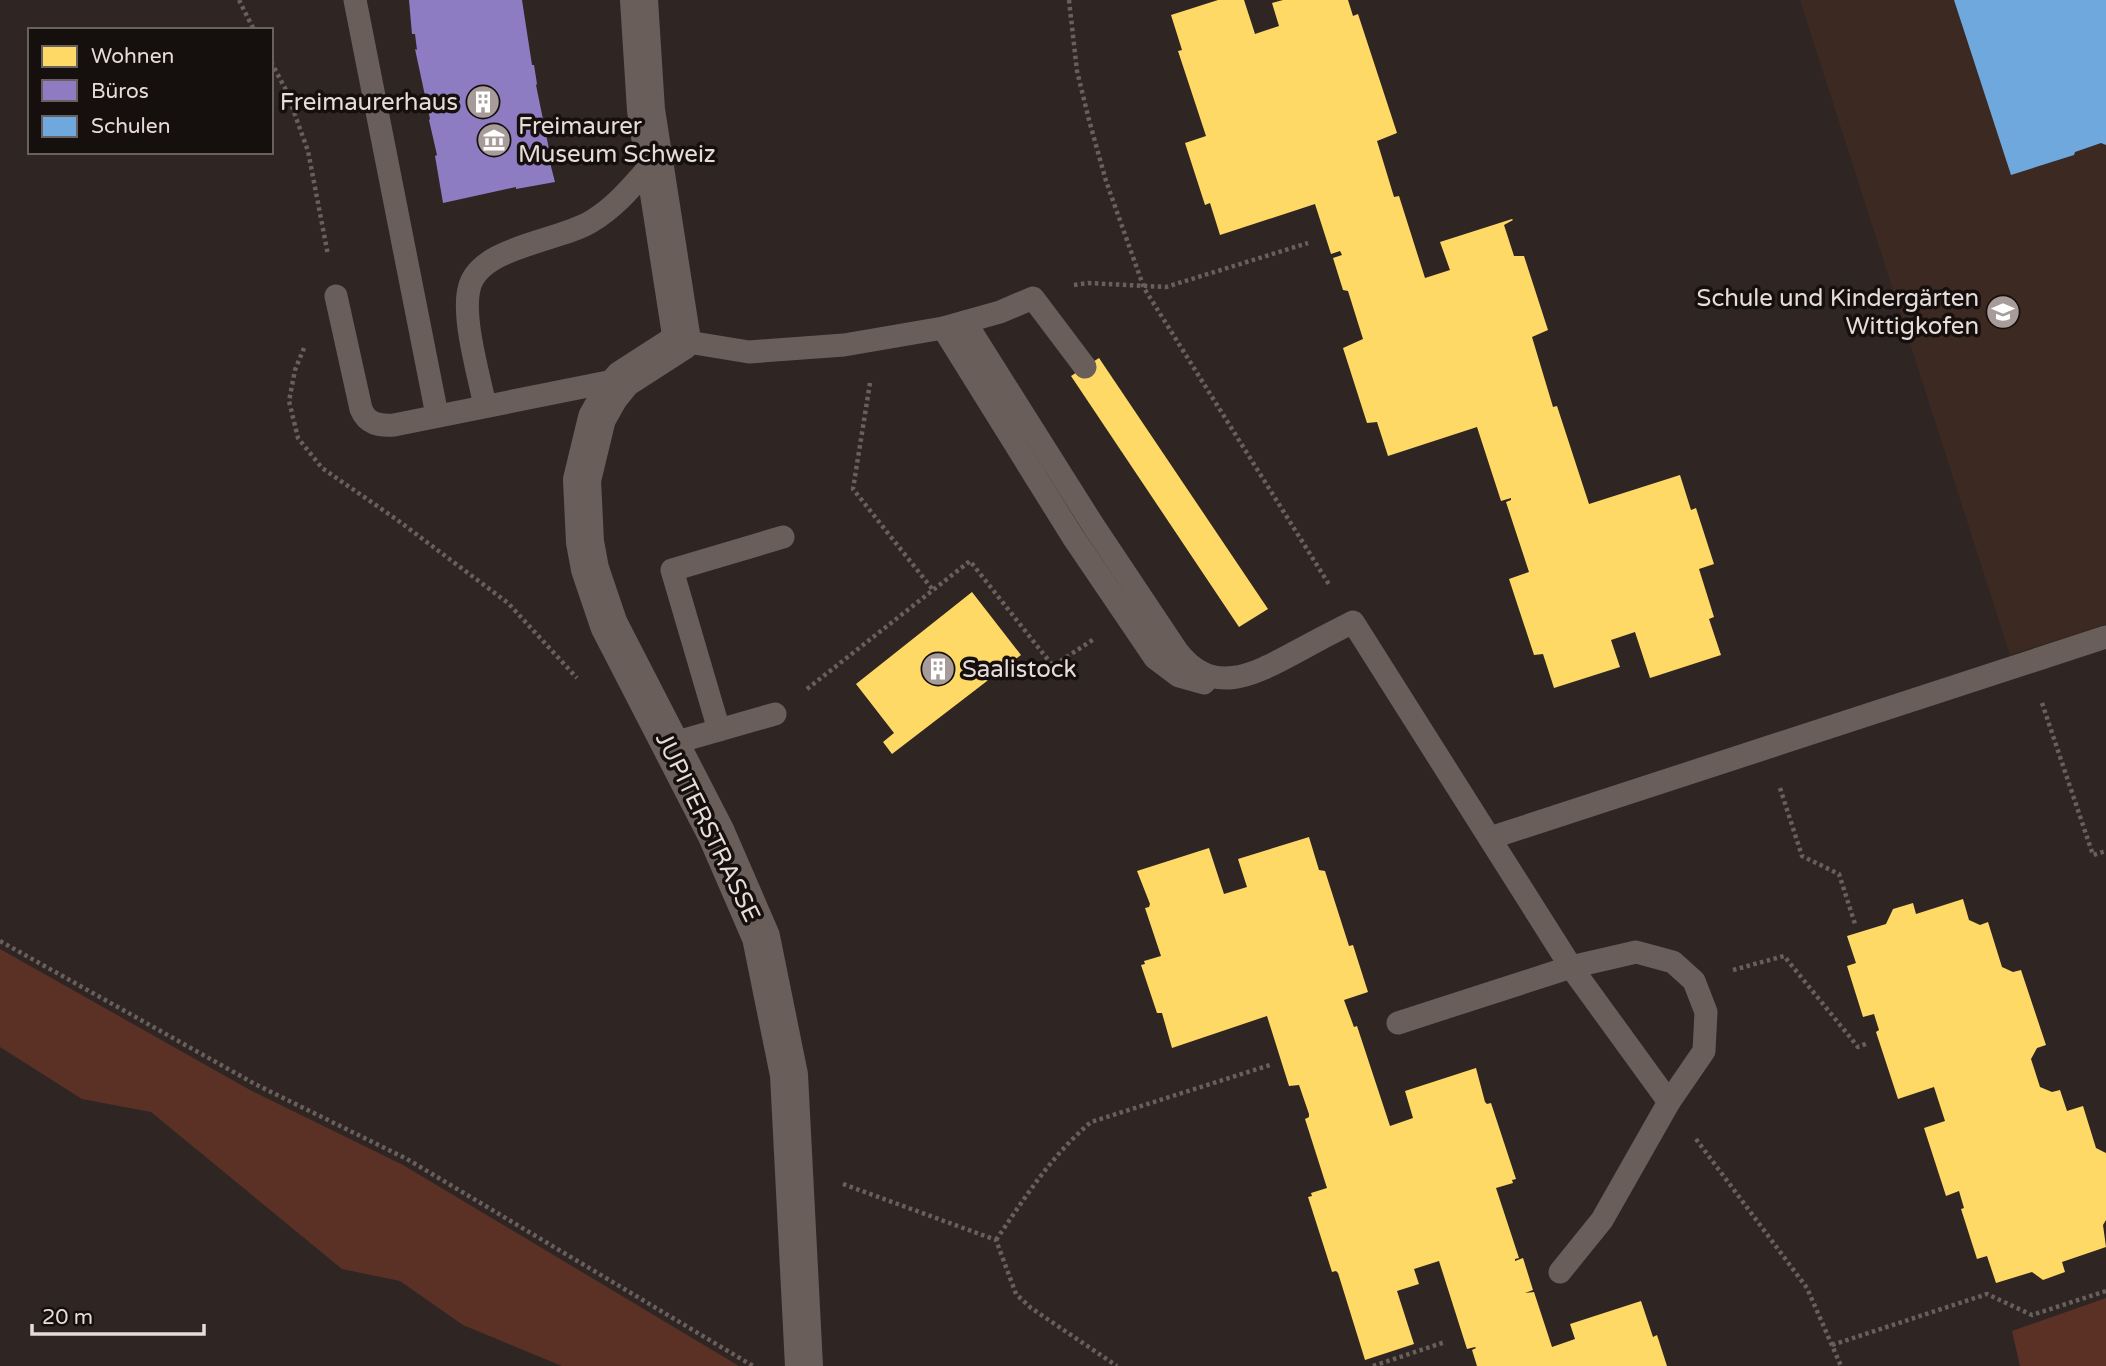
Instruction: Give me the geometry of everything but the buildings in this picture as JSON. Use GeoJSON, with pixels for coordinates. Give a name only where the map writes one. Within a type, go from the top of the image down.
{"type":"FeatureCollection","features":[{"type":"Feature","properties":{"kind":"street"},"geometry":{"type":"LineString","coordinates":[[639,0],[643,80],[682,341]]}},
{"type":"Feature","properties":{"kind":"street","name":"JUPITERSTRASSE"},"geometry":{"type":"LineString","coordinates":[[682,341],[623,379],[597,418],[582,480],[585,542],[590,569],[609,625],[716,833],[761,937],[789,1075],[804,1366]]}},
{"type":"Feature","properties":{"kind":"lane"},"geometry":{"type":"LineString","coordinates":[[355,0],[437,415]]}},
{"type":"Feature","properties":{"kind":"lane"},"geometry":{"type":"LineString","coordinates":[[485,406],[468,317],[472,279],[489,262],[507,252],[570,232],[592,221],[626,193],[654,162]]}},
{"type":"Feature","properties":{"kind":"lane"},"geometry":{"type":"LineString","coordinates":[[336,296],[364,416],[378,425],[623,379]]}},
{"type":"Feature","properties":{"kind":"lane"},"geometry":{"type":"LineString","coordinates":[[682,341],[750,352],[844,345],[954,325],[1000,312],[1033,298],[1085,367]]}},
{"type":"Feature","properties":{"kind":"lane"},"geometry":{"type":"LineString","coordinates":[[954,325],[1073,537],[1155,658],[1179,676],[1196,683],[1214,684],[1234,680],[1261,670],[1353,622],[1571,967],[1669,1102]]}},
{"type":"Feature","properties":{"kind":"lane"},"geometry":{"type":"LineString","coordinates":[[719,730],[672,570],[783,537]]}},
{"type":"Feature","properties":{"kind":"lane"},"geometry":{"type":"LineString","coordinates":[[1490,838],[2106,637]]}},
{"type":"Feature","properties":{"kind":"lane"},"geometry":{"type":"LineString","coordinates":[[670,744],[775,714]]}},
{"type":"Feature","properties":{"kind":"lane"},"geometry":{"type":"LineString","coordinates":[[1398,1024],[1571,967],[1636,952],[1673,962],[1694,981],[1706,1012],[1704,1051],[1669,1102],[1602,1220],[1560,1272]]}},
{"type":"Feature","properties":{"kind":"path"},"geometry":{"type":"LineString","coordinates":[[239,0],[253,28]]}},
{"type":"Feature","properties":{"kind":"path"},"geometry":{"type":"LineString","coordinates":[[1069,0],[1077,71],[1105,181],[1144,288],[1353,622]]}},
{"type":"Feature","properties":{"kind":"path"},"geometry":{"type":"LineString","coordinates":[[273,66],[286,90],[308,151],[336,296],[308,341],[295,370],[289,401],[298,438],[322,468],[396,519],[508,603],[579,681]]}},
{"type":"Feature","properties":{"kind":"path"},"geometry":{"type":"LineString","coordinates":[[1033,298],[1063,287],[1088,283],[1144,288],[1186,283],[1308,243]]}},
{"type":"Feature","properties":{"kind":"path"},"geometry":{"type":"LineString","coordinates":[[869,395],[853,489],[934,590]]}},
{"type":"Feature","properties":{"kind":"path"},"geometry":{"type":"LineString","coordinates":[[775,714],[970,561],[1053,666]]}},
{"type":"Feature","properties":{"kind":"path"},"geometry":{"type":"LineString","coordinates":[[2028,662],[2093,855],[2106,851]]}},
{"type":"Feature","properties":{"kind":"path"},"geometry":{"type":"LineString","coordinates":[[1767,747],[1802,856],[1839,874],[1855,924]]}},
{"type":"Feature","properties":{"kind":"path"},"geometry":{"type":"LineString","coordinates":[[0,941],[255,1084],[407,1159],[754,1366]]}},
{"type":"Feature","properties":{"kind":"path"},"geometry":{"type":"LineString","coordinates":[[1694,981],[1784,956],[1858,1047],[1868,1044]]}},
{"type":"Feature","properties":{"kind":"path"},"geometry":{"type":"LineString","coordinates":[[996,1240],[1050,1161],[1091,1122],[1270,1065]]}},
{"type":"Feature","properties":{"kind":"path"},"geometry":{"type":"LineString","coordinates":[[1669,1102],[1807,1287],[1841,1366]]}},
{"type":"Feature","properties":{"kind":"path"},"geometry":{"type":"LineString","coordinates":[[793,1166],[996,1240],[1016,1294],[1031,1308],[1118,1366]]}},
{"type":"Feature","properties":{"kind":"path"},"geometry":{"type":"LineString","coordinates":[[1832,1345],[1987,1294],[2032,1315],[2106,1291]]}},
{"type":"Feature","properties":{"kind":"path"},"geometry":{"type":"LineString","coordinates":[[1373,1366],[1445,1342]]}},
{"type":"Feature","properties":{"kind":"shaded area","name":"Schule und Kindergärten Wittigkofen"},"geometry":{"type":"Polygon","coordinates":[[[1800,0],[2106,0],[2106,624],[2010,655],[1800,0]]]}},
{"type":"Feature","properties":{"kind":"shaded area"},"geometry":{"type":"Polygon","coordinates":[[[0,949],[250,1090],[403,1165],[739,1366],[562,1366],[463,1325],[400,1281],[342,1269],[151,1112],[82,1099],[0,1047],[0,949]]]}},
{"type":"Feature","properties":{"kind":"shaded area"},"geometry":{"type":"Polygon","coordinates":[[[2106,1298],[2106,1366],[2020,1366],[2012,1331],[2106,1298]]]}},
{"type":"Feature","properties":{"kind":"place","name":"Freimaurerhaus"},"geometry":{"type":"Point","coordinates":[483,102]}},
{"type":"Feature","properties":{"kind":"place","name":"Freimaurer Museum Schweiz"},"geometry":{"type":"Point","coordinates":[494,140]}},
{"type":"Feature","properties":{"kind":"place","name":"Schule und Kindergärten Wittigkofen"},"geometry":{"type":"Point","coordinates":[2003,312]}},
{"type":"Feature","properties":{"kind":"place","name":"Saalistock"},"geometry":{"type":"Point","coordinates":[938,669]}}]}
